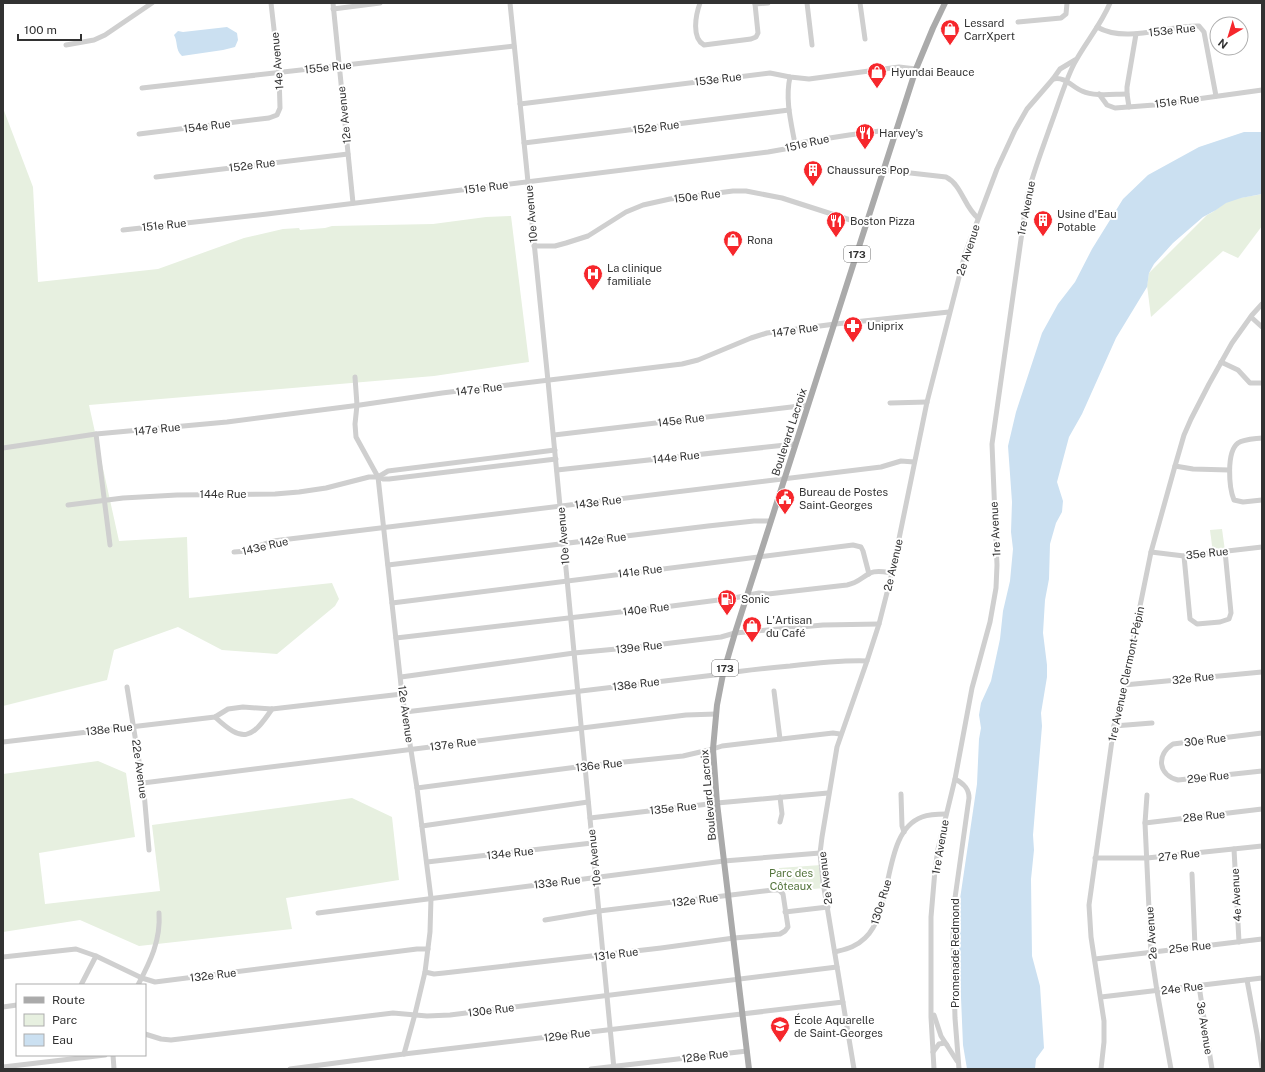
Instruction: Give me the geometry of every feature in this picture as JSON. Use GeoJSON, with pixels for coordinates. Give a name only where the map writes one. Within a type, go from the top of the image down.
{"type":"FeatureCollection","features":[{"type":"Feature","properties":{"kind":"main road","name":"Boulevard Lacroix"},"geometry":{"type":"LineString","coordinates":[[749,1069],[717,803],[714,749],[716,714],[723,674],[795,444],[835,324],[916,69],[945,3]]}},
{"type":"Feature","properties":{"kind":"street"},"geometry":{"type":"LineString","coordinates":[[66,45],[94,40],[105,35],[152,3]]}},
{"type":"Feature","properties":{"kind":"street","name":"14e Avenue"},"geometry":{"type":"LineString","coordinates":[[271,3],[279,73],[280,108],[277,115],[274,116]]}},
{"type":"Feature","properties":{"kind":"street"},"geometry":{"type":"LineString","coordinates":[[333,6],[380,3]]}},
{"type":"Feature","properties":{"kind":"street","name":"10e Avenue"},"geometry":{"type":"LineString","coordinates":[[510,3],[554,435],[614,1068]]}},
{"type":"Feature","properties":{"kind":"street"},"geometry":{"type":"LineString","coordinates":[[700,3],[696,13],[696,36],[699,42],[704,45],[751,39],[756,37],[758,32],[754,4],[768,3]]}},
{"type":"Feature","properties":{"kind":"street"},"geometry":{"type":"LineString","coordinates":[[807,3],[812,45]]}},
{"type":"Feature","properties":{"kind":"street"},"geometry":{"type":"LineString","coordinates":[[860,3],[865,39]]}},
{"type":"Feature","properties":{"kind":"street"},"geometry":{"type":"LineString","coordinates":[[1018,22],[1061,18],[1066,14],[1067,3]]}},
{"type":"Feature","properties":{"kind":"street","name":"1re Avenue"},"geometry":{"type":"LineString","coordinates":[[934,1069],[931,917],[938,849],[955,779],[972,688],[992,614],[996,588],[997,565],[992,444],[1023,220],[1031,180],[1067,82],[1078,56],[1097,27],[1110,3]]}},
{"type":"Feature","properties":{"kind":"street","name":"12e Avenue"},"geometry":{"type":"LineString","coordinates":[[333,6],[353,203]]}},
{"type":"Feature","properties":{"kind":"street","name":"153e Rue"},"geometry":{"type":"LineString","coordinates":[[1097,27],[1108,32],[1136,34],[1195,26],[1202,28],[1216,96]]}},
{"type":"Feature","properties":{"kind":"street"},"geometry":{"type":"LineString","coordinates":[[1129,107],[1127,94],[1136,34]]}},
{"type":"Feature","properties":{"kind":"street","name":"155e Rue"},"geometry":{"type":"LineString","coordinates":[[142,88],[514,46]]}},
{"type":"Feature","properties":{"kind":"street","name":"2e Avenue"},"geometry":{"type":"LineString","coordinates":[[854,1069],[820,853],[828,793],[840,734],[879,624],[892,573],[927,402],[965,254],[997,169],[1015,130],[1027,109],[1060,69],[1078,56]]}},
{"type":"Feature","properties":{"kind":"street","name":"153e Rue"},"geometry":{"type":"LineString","coordinates":[[520,104],[770,73],[790,77],[817,78],[899,67],[916,69]]}},
{"type":"Feature","properties":{"kind":"street"},"geometry":{"type":"LineString","coordinates":[[790,77],[788,85],[789,110],[795,144]]}},
{"type":"Feature","properties":{"kind":"street"},"geometry":{"type":"LineString","coordinates":[[1053,79],[1057,78],[1067,82],[1081,91],[1098,94],[1127,94]]}},
{"type":"Feature","properties":{"kind":"street","name":"151e Rue"},"geometry":{"type":"LineString","coordinates":[[1098,94],[1111,108],[1262,90]]}},
{"type":"Feature","properties":{"kind":"street","name":"152e Rue"},"geometry":{"type":"LineString","coordinates":[[524,143],[789,110]]}},
{"type":"Feature","properties":{"kind":"street","name":"154e Rue"},"geometry":{"type":"LineString","coordinates":[[139,134],[269,118],[274,116]]}},
{"type":"Feature","properties":{"kind":"street","name":"151e Rue"},"geometry":{"type":"LineString","coordinates":[[123,230],[768,152],[804,142],[866,132],[880,131],[895,133]]}},
{"type":"Feature","properties":{"kind":"street","name":"152e Rue"},"geometry":{"type":"LineString","coordinates":[[156,177],[348,154]]}},
{"type":"Feature","properties":{"kind":"street"},"geometry":{"type":"LineString","coordinates":[[884,170],[946,177],[952,180],[971,210],[978,218]]}},
{"type":"Feature","properties":{"kind":"street","name":"150e Rue"},"geometry":{"type":"LineString","coordinates":[[534,246],[555,246],[584,238],[597,232],[626,212],[644,205],[670,199],[733,191],[746,191],[782,198],[866,225]]}},
{"type":"Feature","properties":{"kind":"street","name":"1re Avenue Clermont-Pépin"},"geometry":{"type":"LineString","coordinates":[[1100,1069],[1104,1031],[1101,997],[1091,937],[1089,905],[1114,726],[1124,685],[1151,552],[1175,466],[1191,419],[1232,343],[1262,304]]}},
{"type":"Feature","properties":{"kind":"street","name":"147e Rue"},"geometry":{"type":"LineString","coordinates":[[3,448],[96,434],[227,422],[690,362],[760,335],[835,324],[950,312]]}},
{"type":"Feature","properties":{"kind":"street"},"geometry":{"type":"LineString","coordinates":[[1251,317],[1262,327]]}},
{"type":"Feature","properties":{"kind":"street"},"geometry":{"type":"LineString","coordinates":[[1221,362],[1238,370],[1250,383],[1262,383]]}},
{"type":"Feature","properties":{"kind":"street","name":"12e Avenue"},"geometry":{"type":"LineString","coordinates":[[355,377],[357,405],[355,424],[356,437],[378,477],[402,694],[417,788],[431,898],[431,916],[425,972],[404,1054]]}},
{"type":"Feature","properties":{"kind":"street"},"geometry":{"type":"LineString","coordinates":[[890,403],[927,402]]}},
{"type":"Feature","properties":{"kind":"street","name":"145e Rue"},"geometry":{"type":"LineString","coordinates":[[554,435],[808,405]]}},
{"type":"Feature","properties":{"kind":"street"},"geometry":{"type":"LineString","coordinates":[[96,434],[110,545]]}},
{"type":"Feature","properties":{"kind":"street"},"geometry":{"type":"LineString","coordinates":[[1262,438],[1243,441],[1236,445],[1233,449],[1229,470],[1234,500],[1242,502],[1262,500]]}},
{"type":"Feature","properties":{"kind":"street","name":"144e Rue"},"geometry":{"type":"LineString","coordinates":[[557,470],[795,444]]}},
{"type":"Feature","properties":{"kind":"street","name":"144e Rue"},"geometry":{"type":"LineString","coordinates":[[378,477],[388,471],[555,450]]}},
{"type":"Feature","properties":{"kind":"street","name":"144e Rue"},"geometry":{"type":"LineString","coordinates":[[68,505],[104,500],[177,495],[274,494],[299,492],[321,489],[369,477],[389,479],[556,459]]}},
{"type":"Feature","properties":{"kind":"street","name":"143e Rue"},"geometry":{"type":"LineString","coordinates":[[234,552],[248,551],[258,546],[273,542],[881,467],[901,461],[914,462]]}},
{"type":"Feature","properties":{"kind":"street"},"geometry":{"type":"LineString","coordinates":[[1175,466],[1193,469],[1229,470]]}},
{"type":"Feature","properties":{"kind":"street","name":"142e Rue"},"geometry":{"type":"LineString","coordinates":[[388,565],[708,526],[754,521],[771,521]]}},
{"type":"Feature","properties":{"kind":"street","name":"141e Rue"},"geometry":{"type":"LineString","coordinates":[[392,603],[853,545],[861,547],[869,574]]}},
{"type":"Feature","properties":{"kind":"street","name":"35e Rue"},"geometry":{"type":"LineString","coordinates":[[1151,552],[1184,556],[1262,547]]}},
{"type":"Feature","properties":{"kind":"street"},"geometry":{"type":"LineString","coordinates":[[1184,556],[1190,616],[1192,621],[1197,624],[1220,622],[1227,621],[1232,609],[1226,551]]}},
{"type":"Feature","properties":{"kind":"street","name":"140e Rue"},"geometry":{"type":"LineString","coordinates":[[396,638],[571,618],[748,595],[847,585],[855,583],[869,574],[882,571],[892,573]]}},
{"type":"Feature","properties":{"kind":"street","name":"139e Rue"},"geometry":{"type":"LineString","coordinates":[[401,677],[574,653],[721,637],[735,633],[823,625],[879,624]]}},
{"type":"Feature","properties":{"kind":"street","name":"138e Rue"},"geometry":{"type":"LineString","coordinates":[[405,712],[738,671],[807,664],[867,661]]}},
{"type":"Feature","properties":{"kind":"street","name":"32e Rue"},"geometry":{"type":"LineString","coordinates":[[1124,685],[1262,672]]}},
{"type":"Feature","properties":{"kind":"street","name":"22e Avenue"},"geometry":{"type":"LineString","coordinates":[[127,687],[143,783],[149,850]]}},
{"type":"Feature","properties":{"kind":"street"},"geometry":{"type":"LineString","coordinates":[[774,691],[780,739]]}},
{"type":"Feature","properties":{"kind":"street","name":"138e Rue"},"geometry":{"type":"LineString","coordinates":[[3,742],[215,717],[228,709],[243,707],[272,709],[402,694]]}},
{"type":"Feature","properties":{"kind":"street"},"geometry":{"type":"LineString","coordinates":[[215,717],[231,732],[242,735],[250,734],[257,730],[272,709]]}},
{"type":"Feature","properties":{"kind":"street","name":"137e Rue"},"geometry":{"type":"LineString","coordinates":[[143,783],[686,715],[716,714]]}},
{"type":"Feature","properties":{"kind":"street"},"geometry":{"type":"LineString","coordinates":[[1114,726],[1152,723]]}},
{"type":"Feature","properties":{"kind":"street","name":"136e Rue"},"geometry":{"type":"LineString","coordinates":[[417,788],[585,766],[683,756],[722,746],[833,733],[840,734]]}},
{"type":"Feature","properties":{"kind":"street","name":"30e Rue"},"geometry":{"type":"LineString","coordinates":[[1162,765],[1162,755],[1164,751],[1172,744],[1262,733]]}},
{"type":"Feature","properties":{"kind":"street","name":"29e Rue"},"geometry":{"type":"LineString","coordinates":[[1162,765],[1169,776],[1178,780],[1262,771]]}},
{"type":"Feature","properties":{"kind":"street","name":"Promenade Redmond"},"geometry":{"type":"LineString","coordinates":[[955,779],[961,782],[969,793],[955,898],[953,944],[955,1018],[959,1069]]}},
{"type":"Feature","properties":{"kind":"street","name":"135e Rue"},"geometry":{"type":"LineString","coordinates":[[590,818],[717,803],[828,793]]}},
{"type":"Feature","properties":{"kind":"street"},"geometry":{"type":"LineString","coordinates":[[901,794],[902,826],[904,832]]}},
{"type":"Feature","properties":{"kind":"street","name":"2e Avenue"},"geometry":{"type":"LineString","coordinates":[[1147,795],[1145,822],[1151,952],[1171,1069]]}},
{"type":"Feature","properties":{"kind":"street"},"geometry":{"type":"LineString","coordinates":[[780,797],[782,814],[780,822]]}},
{"type":"Feature","properties":{"kind":"street"},"geometry":{"type":"LineString","coordinates":[[422,826],[588,802]]}},
{"type":"Feature","properties":{"kind":"street","name":"28e Rue"},"geometry":{"type":"LineString","coordinates":[[1145,822],[1262,810]]}},
{"type":"Feature","properties":{"kind":"street","name":"130e Rue"},"geometry":{"type":"LineString","coordinates":[[835,952],[855,946],[870,934],[876,923],[895,852],[906,827],[921,817],[946,814]]}},
{"type":"Feature","properties":{"kind":"street","name":"134e Rue"},"geometry":{"type":"LineString","coordinates":[[427,862],[592,843]]}},
{"type":"Feature","properties":{"kind":"street","name":"27e Rue"},"geometry":{"type":"LineString","coordinates":[[1095,858],[1147,858],[1262,846]]}},
{"type":"Feature","properties":{"kind":"street","name":"4e Avenue"},"geometry":{"type":"LineString","coordinates":[[1234,849],[1239,942]]}},
{"type":"Feature","properties":{"kind":"street","name":"133e Rue"},"geometry":{"type":"LineString","coordinates":[[318,913],[724,860],[820,853]]}},
{"type":"Feature","properties":{"kind":"street"},"geometry":{"type":"LineString","coordinates":[[1192,874],[1195,947]]}},
{"type":"Feature","properties":{"kind":"street","name":"132e Rue"},"geometry":{"type":"LineString","coordinates":[[545,920],[599,911],[773,890],[780,890],[783,894],[785,912]]}},
{"type":"Feature","properties":{"kind":"street"},"geometry":{"type":"LineString","coordinates":[[785,912],[828,907]]}},
{"type":"Feature","properties":{"kind":"street","name":"131e Rue"},"geometry":{"type":"LineString","coordinates":[[425,972],[434,974],[444,973],[783,933],[788,927],[785,912]]}},
{"type":"Feature","properties":{"kind":"street"},"geometry":{"type":"LineString","coordinates":[[139,984],[155,947],[159,930],[159,913]]}},
{"type":"Feature","properties":{"kind":"street","name":"25e Rue"},"geometry":{"type":"LineString","coordinates":[[1095,959],[1262,939]]}},
{"type":"Feature","properties":{"kind":"street","name":"132e Rue"},"geometry":{"type":"LineString","coordinates":[[3,957],[69,949],[83,951],[142,978],[159,982],[417,949],[428,949]]}},
{"type":"Feature","properties":{"kind":"street"},"geometry":{"type":"LineString","coordinates":[[82,984],[96,956]]}},
{"type":"Feature","properties":{"kind":"street","name":"130e Rue"},"geometry":{"type":"LineString","coordinates":[[146,1034],[156,1038],[171,1040],[385,1014],[415,1014],[427,1016],[450,1015],[837,967]]}},
{"type":"Feature","properties":{"kind":"street","name":"24e Rue"},"geometry":{"type":"LineString","coordinates":[[1101,997],[1262,978]]}},
{"type":"Feature","properties":{"kind":"street"},"geometry":{"type":"LineString","coordinates":[[1247,980],[1260,1034],[1262,1068]]}},
{"type":"Feature","properties":{"kind":"street","name":"3e Avenue"},"geometry":{"type":"LineString","coordinates":[[1199,986],[1212,1069]]}},
{"type":"Feature","properties":{"kind":"street","name":"129e Rue"},"geometry":{"type":"LineString","coordinates":[[290,1069],[843,1002]]}},
{"type":"Feature","properties":{"kind":"street"},"geometry":{"type":"LineString","coordinates":[[3,1007],[16,1005]]}},
{"type":"Feature","properties":{"kind":"street","name":"Promenade Redmond"},"geometry":{"type":"LineString","coordinates":[[932,1006],[938,1028],[958,1063]]}},
{"type":"Feature","properties":{"kind":"street"},"geometry":{"type":"LineString","coordinates":[[933,1052],[939,1044],[945,1043],[948,1046]]}},
{"type":"Feature","properties":{"kind":"street","name":"128e Rue"},"geometry":{"type":"LineString","coordinates":[[590,1069],[614,1068],[747,1051]]}},
{"type":"Feature","properties":{"kind":"street"},"geometry":{"type":"LineString","coordinates":[[3,1067],[96,1056]]}},
{"type":"Feature","properties":{"kind":"street"},"geometry":{"type":"LineString","coordinates":[[113,1056],[114,1069]]}},
{"type":"Feature","properties":{"kind":"green space"},"geometry":{"type":"Polygon","coordinates":[[[3,108],[33,187],[38,282],[158,269],[244,238],[283,229],[299,228],[300,230],[332,226],[433,224],[486,217],[511,216],[529,362],[434,376],[89,405],[119,541],[187,537],[189,598],[332,583],[339,599],[335,606],[277,654],[222,650],[178,627],[114,650],[107,680],[3,706],[3,108]]]}},
{"type":"Feature","properties":{"kind":"green space"},"geometry":{"type":"Polygon","coordinates":[[[1262,194],[1262,226],[1238,258],[1223,251],[1151,317],[1147,285],[1149,273],[1207,215],[1229,201],[1262,194]]]}},
{"type":"Feature","properties":{"kind":"green space"},"geometry":{"type":"Polygon","coordinates":[[[1222,529],[1225,551],[1213,553],[1210,530],[1222,529]]]}},
{"type":"Feature","properties":{"kind":"green space"},"geometry":{"type":"Polygon","coordinates":[[[98,761],[126,773],[135,837],[39,853],[45,904],[160,891],[152,825],[352,798],[392,817],[399,880],[286,898],[292,929],[139,946],[80,920],[3,932],[3,774],[98,761]]]}},
{"type":"Feature","properties":{"kind":"green space","name":"Parc des Côteaux"},"geometry":{"type":"Polygon","coordinates":[[[821,865],[824,888],[782,892],[779,890],[779,868],[821,865]]]}},
{"type":"Feature","properties":{"kind":"water"},"geometry":{"type":"Polygon","coordinates":[[[227,27],[237,33],[238,40],[235,47],[182,56],[178,51],[174,35],[178,31],[183,32],[227,27]]]}},
{"type":"Feature","properties":{"kind":"water"},"geometry":{"type":"Polygon","coordinates":[[[1244,132],[1262,132],[1262,194],[1241,198],[1226,203],[1203,217],[1173,243],[1154,264],[1149,273],[1147,287],[1116,338],[1082,414],[1069,437],[1057,482],[1063,501],[1062,512],[1056,523],[1050,544],[1049,579],[1045,600],[1043,633],[1047,677],[1041,713],[1042,726],[1031,879],[1032,956],[1040,986],[1044,1048],[1036,1059],[1035,1069],[967,1069],[963,1045],[959,950],[960,899],[977,784],[979,739],[981,728],[979,715],[981,703],[991,681],[1000,639],[1003,611],[1010,581],[1013,549],[1011,532],[1012,502],[1008,446],[1016,412],[1042,333],[1058,304],[1075,282],[1092,249],[1123,199],[1148,175],[1199,147],[1244,132]]]}},
{"type":"Feature","properties":{"kind":"place","name":"Lessard CarrXpert"},"geometry":{"type":"Point","coordinates":[950,46]}},
{"type":"Feature","properties":{"kind":"place","name":"Hyundai Beauce"},"geometry":{"type":"Point","coordinates":[877,89]}},
{"type":"Feature","properties":{"kind":"place","name":"Harvey's"},"geometry":{"type":"Point","coordinates":[865,150]}},
{"type":"Feature","properties":{"kind":"place","name":"Chaussures Pop"},"geometry":{"type":"Point","coordinates":[813,187]}},
{"type":"Feature","properties":{"kind":"place","name":"Usine d'Eau Potable"},"geometry":{"type":"Point","coordinates":[1043,237]}},
{"type":"Feature","properties":{"kind":"place","name":"Boston Pizza"},"geometry":{"type":"Point","coordinates":[836,238]}},
{"type":"Feature","properties":{"kind":"place","name":"Rona"},"geometry":{"type":"Point","coordinates":[733,257]}},
{"type":"Feature","properties":{"kind":"place","name":"La clinique familiale"},"geometry":{"type":"Point","coordinates":[593,291]}},
{"type":"Feature","properties":{"kind":"place","name":"Uniprix"},"geometry":{"type":"Point","coordinates":[853,343]}},
{"type":"Feature","properties":{"kind":"place","name":"Bureau de Postes Saint-Georges"},"geometry":{"type":"Point","coordinates":[785,515]}},
{"type":"Feature","properties":{"kind":"place","name":"Sonic"},"geometry":{"type":"Point","coordinates":[727,616]}},
{"type":"Feature","properties":{"kind":"place","name":"L'Artisan du Café"},"geometry":{"type":"Point","coordinates":[752,643]}},
{"type":"Feature","properties":{"kind":"place","name":"École Aquarelle de Saint-Georges"},"geometry":{"type":"Point","coordinates":[780,1043]}}]}
